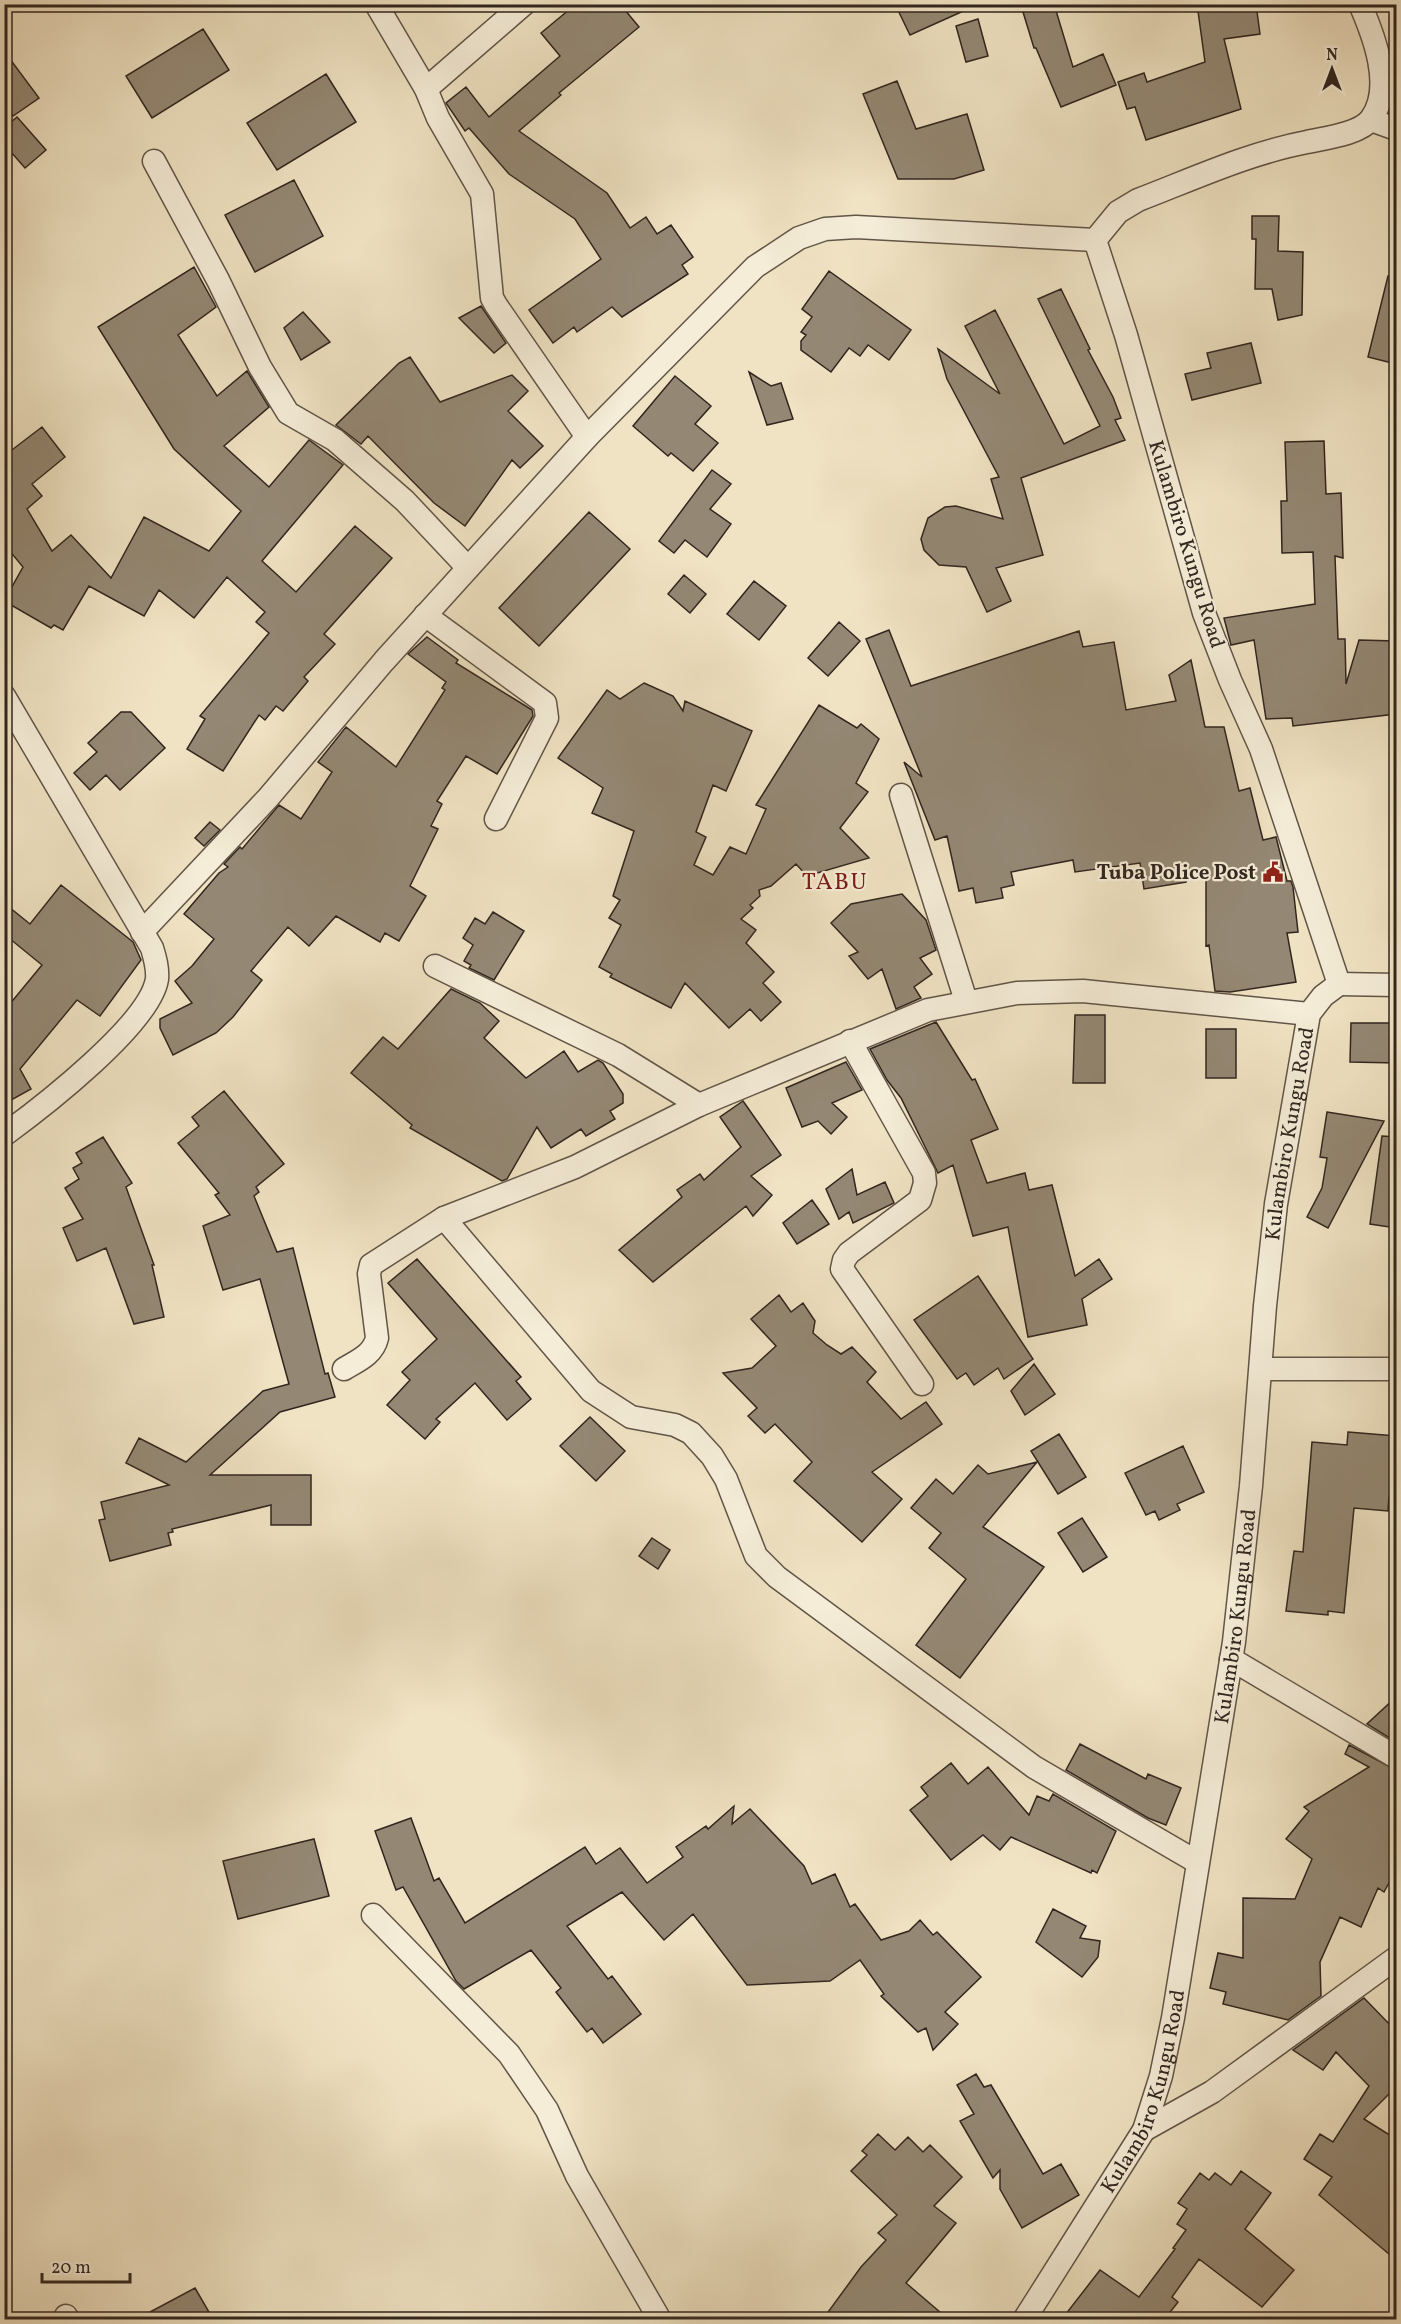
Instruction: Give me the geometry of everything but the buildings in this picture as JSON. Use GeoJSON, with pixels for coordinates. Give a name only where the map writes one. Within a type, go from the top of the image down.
{"type":"FeatureCollection","features":[{"type":"Feature","properties":{"kind":"street"},"geometry":{"type":"LineString","coordinates":[[376,4],[426,89],[438,118],[482,194],[492,298],[587,437]]}},
{"type":"Feature","properties":{"kind":"street"},"geometry":{"type":"LineString","coordinates":[[426,89],[524,4]]}},
{"type":"Feature","properties":{"kind":"street"},"geometry":{"type":"LineString","coordinates":[[141,932],[268,798],[425,615],[587,437],[755,267],[799,238],[825,229],[856,227],[1095,240],[1118,212],[1138,200],[1276,148],[1345,135],[1371,120],[1383,92],[1369,24],[1360,4]]}},
{"type":"Feature","properties":{"kind":"street"},"geometry":{"type":"LineString","coordinates":[[1371,120],[1396,129]]}},
{"type":"Feature","properties":{"kind":"street"},"geometry":{"type":"LineString","coordinates":[[154,161],[218,280],[260,367],[288,413],[344,447],[405,501],[468,568]]}},
{"type":"Feature","properties":{"kind":"street","name":"Kulambiro Kungu Road"},"geometry":{"type":"LineString","coordinates":[[1024,2319],[1144,2130],[1161,2076],[1173,2018],[1231,1659],[1242,1576],[1276,1204],[1310,1014],[1323,996],[1339,984],[1261,749],[1230,680],[1204,613],[1126,335],[1095,240]]}},
{"type":"Feature","properties":{"kind":"street"},"geometry":{"type":"LineString","coordinates":[[425,615],[545,703],[547,718],[496,819]]}},
{"type":"Feature","properties":{"kind":"street"},"geometry":{"type":"LineString","coordinates":[[4,696],[152,948],[157,969],[157,980],[141,1012],[60,1094],[4,1135]]}},
{"type":"Feature","properties":{"kind":"street"},"geometry":{"type":"LineString","coordinates":[[901,795],[966,1001]]}},
{"type":"Feature","properties":{"kind":"street"},"geometry":{"type":"LineString","coordinates":[[435,966],[618,1055],[699,1105]]}},
{"type":"Feature","properties":{"kind":"street"},"geometry":{"type":"LineString","coordinates":[[1339,984],[1396,985]]}},
{"type":"Feature","properties":{"kind":"street"},"geometry":{"type":"LineString","coordinates":[[344,1369],[375,1347],[377,1338],[369,1274],[371,1265],[444,1218],[574,1167],[699,1105],[928,1010],[1017,993],[1083,991],[1310,1014]]}},
{"type":"Feature","properties":{"kind":"street"},"geometry":{"type":"LineString","coordinates":[[850,1041],[924,1173],[925,1183],[920,1200],[849,1253],[842,1269],[922,1384]]}},
{"type":"Feature","properties":{"kind":"street"},"geometry":{"type":"LineString","coordinates":[[444,1218],[591,1391],[631,1417],[675,1425],[691,1433],[712,1456],[726,1479],[756,1556],[777,1577],[1034,1767],[1197,1862]]}},
{"type":"Feature","properties":{"kind":"street"},"geometry":{"type":"LineString","coordinates":[[1262,1369],[1396,1369]]}},
{"type":"Feature","properties":{"kind":"street"},"geometry":{"type":"LineString","coordinates":[[1231,1659],[1396,1757]]}},
{"type":"Feature","properties":{"kind":"street"},"geometry":{"type":"LineString","coordinates":[[373,1915],[509,2054],[547,2110],[577,2176],[660,2319]]}},
{"type":"Feature","properties":{"kind":"street"},"geometry":{"type":"LineString","coordinates":[[1144,2130],[1212,2092],[1396,1958]]}},
{"type":"Feature","properties":{"kind":"place","name":"Tuba Police Post"},"geometry":{"type":"Point","coordinates":[1273,872]}},
{"type":"Feature","properties":{"kind":"district","name":"TABU"},"geometry":{"type":"Point","coordinates":[835,881]}}]}
